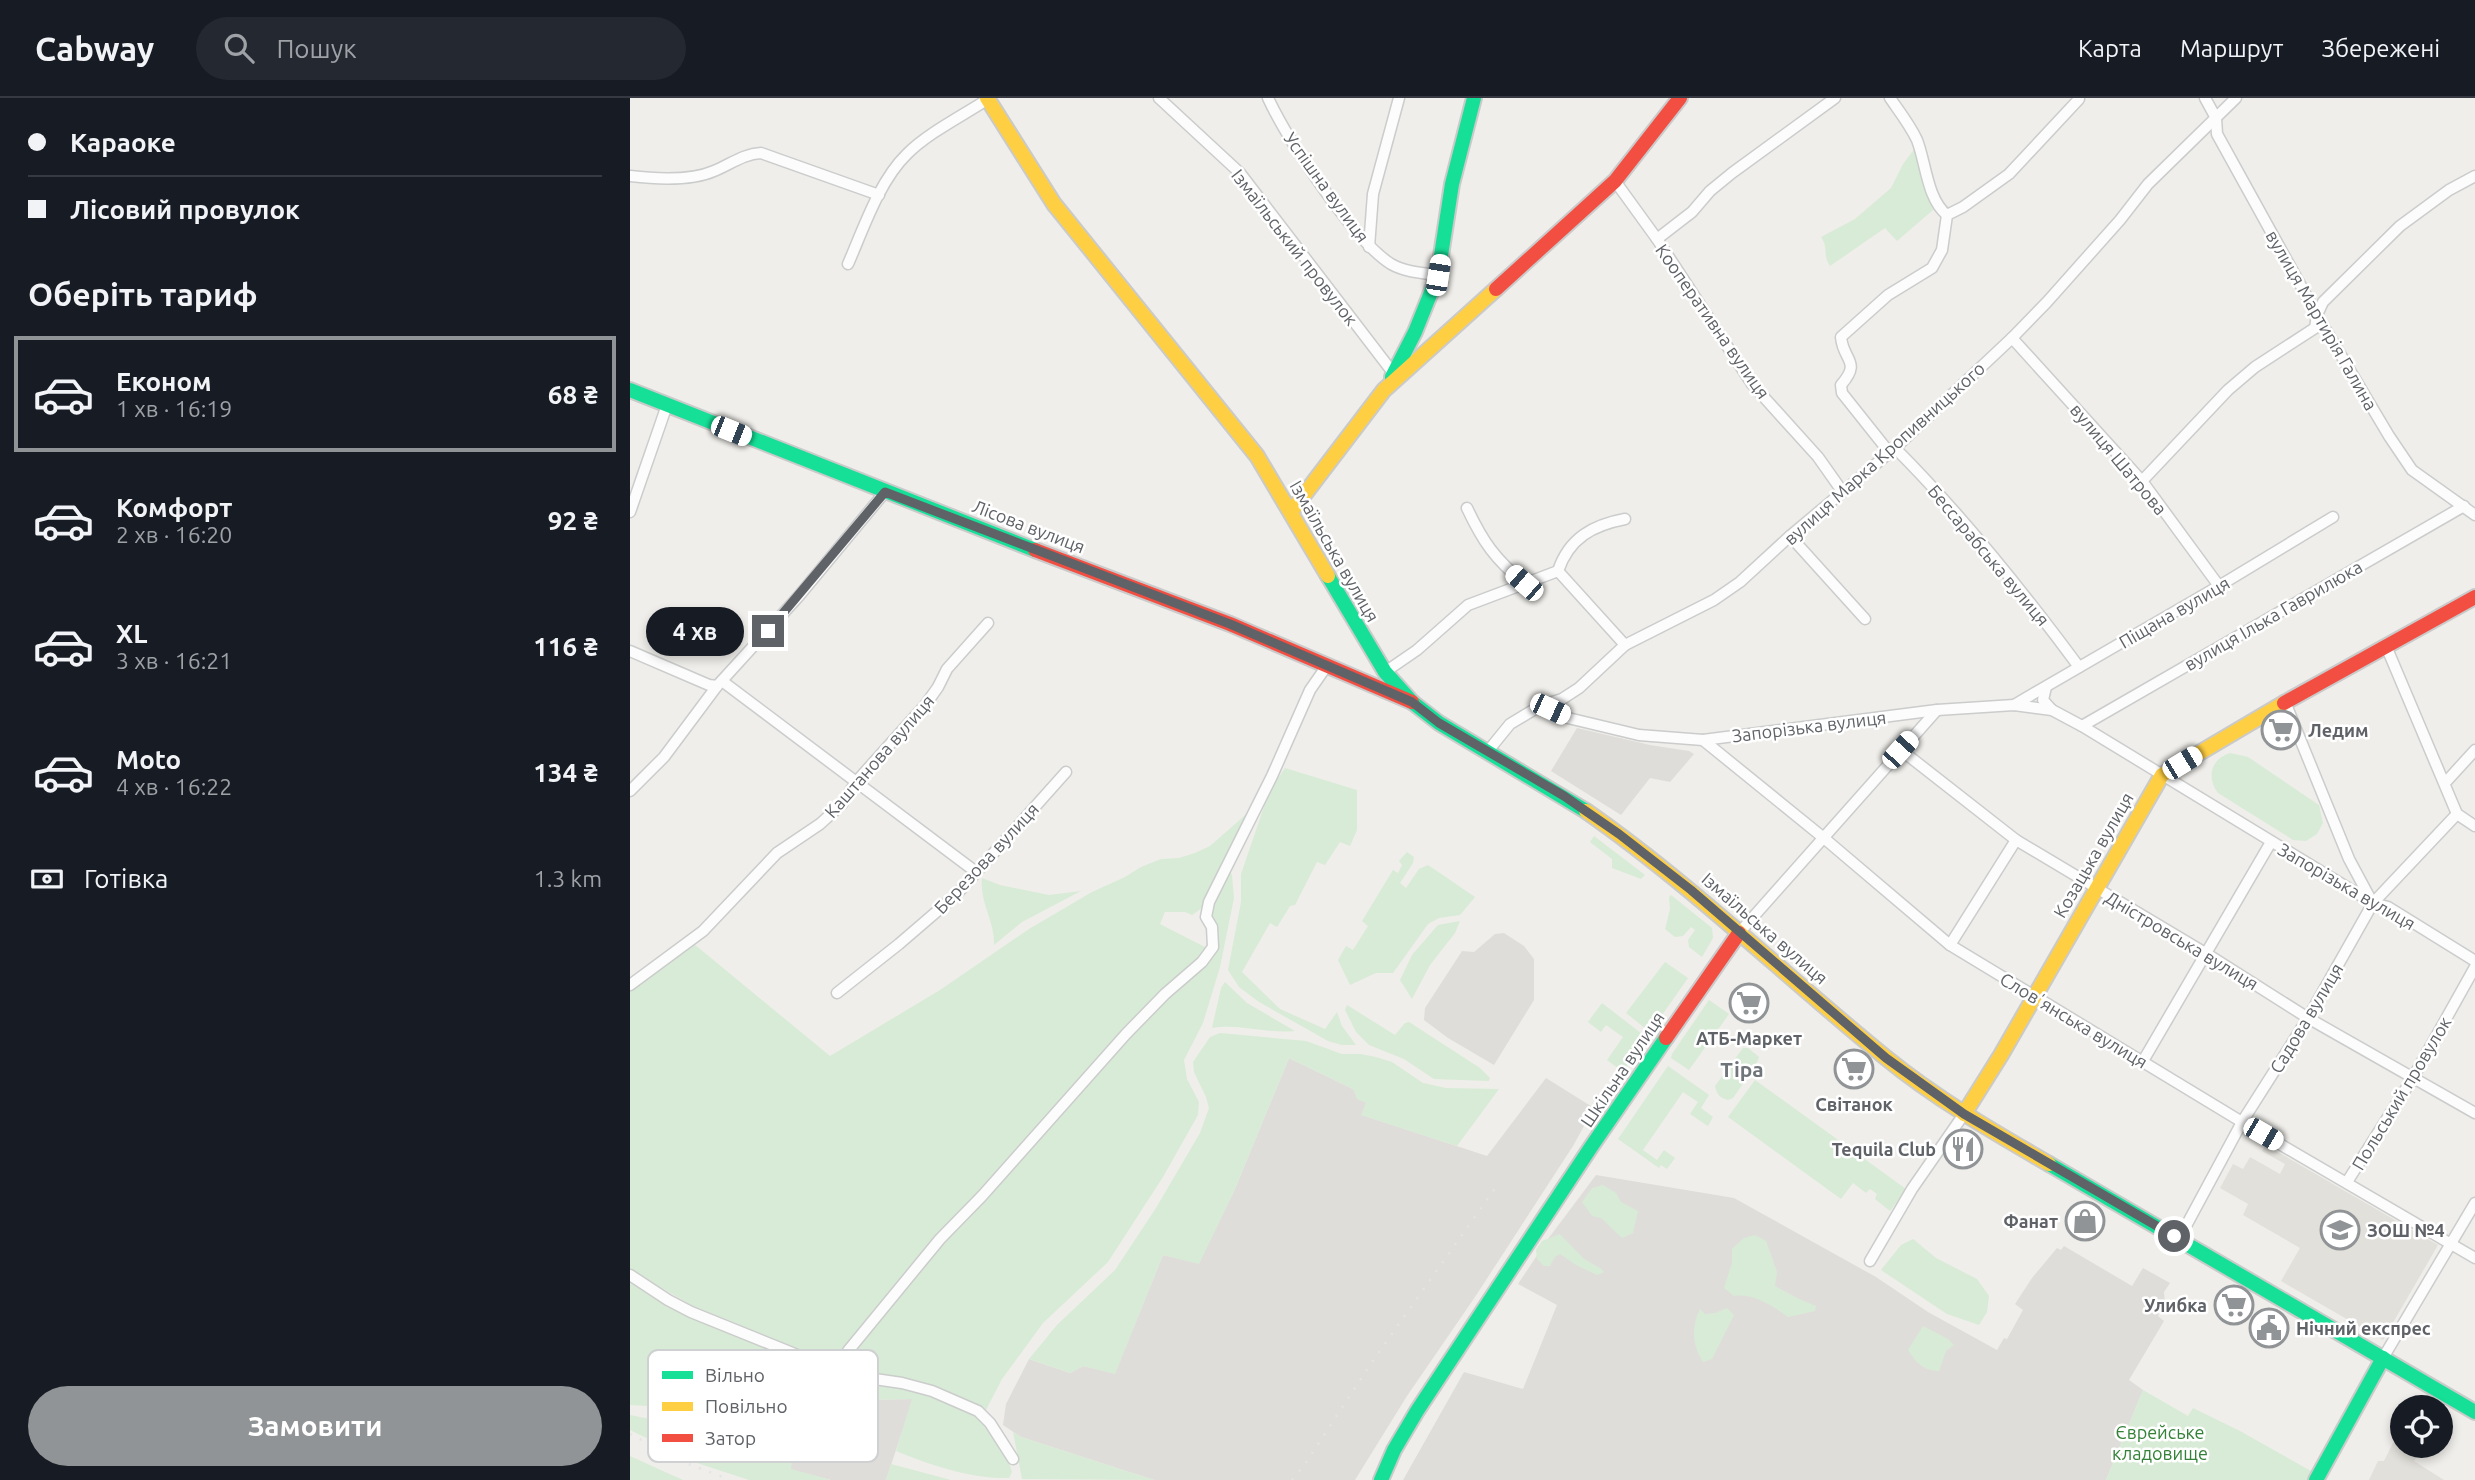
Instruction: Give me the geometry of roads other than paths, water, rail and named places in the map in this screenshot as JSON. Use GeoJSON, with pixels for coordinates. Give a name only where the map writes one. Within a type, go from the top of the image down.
{"type":"FeatureCollection","features":[{"type":"Feature","properties":{"kind":"main road","name":"Ізмаїльська вулиця"},"geometry":{"type":"LineString","coordinates":[[988,98],[1054,204],[1257,456],[1385,672],[1412,702],[1439,723],[1564,796],[1619,834],[1691,890],[1886,1058],[1964,1114],[2475,1412]]}},
{"type":"Feature","properties":{"kind":"main road"},"geometry":{"type":"LineString","coordinates":[[1291,512],[1384,390],[1415,332],[1438,275],[1452,184],[1475,98]]}},
{"type":"Feature","properties":{"kind":"main road"},"geometry":{"type":"LineString","coordinates":[[1384,390],[1615,180],[1680,98]]}},
{"type":"Feature","properties":{"kind":"main road","name":"Лісова вулиця"},"geometry":{"type":"LineString","coordinates":[[630,390],[885,492],[1230,624],[1412,702]]}},
{"type":"Feature","properties":{"kind":"main road","name":"Козацька вулиця"},"geometry":{"type":"LineString","coordinates":[[1964,1114],[2036,997],[2096,887],[2162,775],[2285,702],[2475,597]]}},
{"type":"Feature","properties":{"kind":"main road","name":"Шкільна вулиця"},"geometry":{"type":"LineString","coordinates":[[1381,1480],[1394,1450],[1417,1411],[1616,1111],[1739,933]]}},
{"type":"Feature","properties":{"kind":"main road"},"geometry":{"type":"LineString","coordinates":[[2315,1480],[2383,1358]]}},
{"type":"Feature","properties":{"kind":"street"},"geometry":{"type":"LineString","coordinates":[[848,264],[879,195],[898,164],[908,153],[988,98]]}},
{"type":"Feature","properties":{"kind":"street","name":"Ізмаїльський провулок"},"geometry":{"type":"LineString","coordinates":[[1159,98],[1240,173],[1394,374]]}},
{"type":"Feature","properties":{"kind":"street","name":"Успішна вулиця"},"geometry":{"type":"LineString","coordinates":[[1268,98],[1320,183],[1369,247],[1391,264],[1408,271],[1438,275]]}},
{"type":"Feature","properties":{"kind":"street"},"geometry":{"type":"LineString","coordinates":[[1369,247],[1373,194],[1399,98]]}},
{"type":"Feature","properties":{"kind":"street"},"geometry":{"type":"LineString","coordinates":[[1657,239],[1692,212],[1710,191],[1732,173],[1835,98]]}},
{"type":"Feature","properties":{"kind":"street"},"geometry":{"type":"LineString","coordinates":[[1891,98],[1915,135],[1934,199],[1947,215],[1963,207],[2009,174],[2079,99]]}},
{"type":"Feature","properties":{"kind":"street","name":"вулиця Мартирія Галина"},"geometry":{"type":"LineString","coordinates":[[2204,98],[2216,118],[2217,134],[2367,402],[2412,470],[2475,515]]}},
{"type":"Feature","properties":{"kind":"street","name":"вулиця Марка Кропивницького"},"geometry":{"type":"LineString","coordinates":[[1488,751],[1510,724],[1579,688],[1625,645],[1714,600],[1740,582],[1892,450],[2012,338],[2084,262],[2148,184],[2236,98]]}},
{"type":"Feature","properties":{"kind":"street"},"geometry":{"type":"LineString","coordinates":[[630,176],[703,175],[742,157],[761,153],[879,195]]}},
{"type":"Feature","properties":{"kind":"street"},"geometry":{"type":"LineString","coordinates":[[2142,481],[2246,375],[2315,328],[2323,302],[2400,226],[2449,190],[2475,176]]}},
{"type":"Feature","properties":{"kind":"street","name":"Кооперативна вулиця"},"geometry":{"type":"LineString","coordinates":[[1615,180],[1752,384],[1818,457],[1843,491]]}},
{"type":"Feature","properties":{"kind":"street","name":"Бессарабська вулиця"},"geometry":{"type":"LineString","coordinates":[[1947,215],[1942,250],[1932,268],[1888,295],[1841,337],[1852,369],[1841,384],[1842,393],[1892,450],[1942,495],[1987,548],[2079,667]]}},
{"type":"Feature","properties":{"kind":"street","name":"вулиця Шатрова"},"geometry":{"type":"LineString","coordinates":[[2012,338],[2142,481],[2219,586]]}},
{"type":"Feature","properties":{"kind":"street"},"geometry":{"type":"LineString","coordinates":[[630,512],[667,405]]}},
{"type":"Feature","properties":{"kind":"street"},"geometry":{"type":"LineString","coordinates":[[630,791],[664,757],[720,683],[798,597],[885,492]]}},
{"type":"Feature","properties":{"kind":"street","name":"вулиця Ілька Гаврилюка"},"geometry":{"type":"LineString","coordinates":[[2082,726],[2464,506]]}},
{"type":"Feature","properties":{"kind":"street"},"geometry":{"type":"LineString","coordinates":[[1467,508],[1495,557],[1524,583]]}},
{"type":"Feature","properties":{"kind":"street","name":"Піщана вулиця"},"geometry":{"type":"LineString","coordinates":[[2014,705],[2333,517]]}},
{"type":"Feature","properties":{"kind":"street"},"geometry":{"type":"LineString","coordinates":[[1558,571],[1562,559],[1577,538],[1591,529],[1625,519]]}},
{"type":"Feature","properties":{"kind":"street"},"geometry":{"type":"LineString","coordinates":[[1790,536],[1865,619]]}},
{"type":"Feature","properties":{"kind":"street"},"geometry":{"type":"LineString","coordinates":[[1385,672],[1417,650],[1468,605],[1558,571]]}},
{"type":"Feature","properties":{"kind":"street"},"geometry":{"type":"LineString","coordinates":[[1558,571],[1625,645]]}},
{"type":"Feature","properties":{"kind":"street","name":"Каштанова вулиця"},"geometry":{"type":"LineString","coordinates":[[630,985],[703,931],[777,853],[820,824],[842,804],[856,782],[926,704],[947,669],[988,623]]}},
{"type":"Feature","properties":{"kind":"street"},"geometry":{"type":"LineString","coordinates":[[2386,646],[2457,814],[2475,825]]}},
{"type":"Feature","properties":{"kind":"street"},"geometry":{"type":"LineString","coordinates":[[630,651],[709,685],[720,683],[976,872]]}},
{"type":"Feature","properties":{"kind":"street"},"geometry":{"type":"LineString","coordinates":[[849,1350],[940,1239],[982,1196],[1107,1054],[1165,994],[1202,962],[1213,947],[1212,927],[1206,917],[1209,902],[1272,776],[1310,690],[1326,667]]}},
{"type":"Feature","properties":{"kind":"street"},"geometry":{"type":"LineString","coordinates":[[2046,687],[2043,700],[2052,710]]}},
{"type":"Feature","properties":{"kind":"street"},"geometry":{"type":"LineString","coordinates":[[2285,702],[2349,859],[2373,903]]}},
{"type":"Feature","properties":{"kind":"street","name":"Запорізька вулиця"},"geometry":{"type":"LineString","coordinates":[[1540,706],[1568,718],[1639,735],[1703,740],[1937,710],[2014,705],[2052,710],[2373,903],[2388,907],[2475,961]]}},
{"type":"Feature","properties":{"kind":"street","name":"Шкільна вулиця"},"geometry":{"type":"LineString","coordinates":[[1739,933],[1937,710]]}},
{"type":"Feature","properties":{"kind":"street","name":"Словʼянська вулиця"},"geometry":{"type":"LineString","coordinates":[[1703,740],[1950,945],[2242,1122],[2475,1258]]}},
{"type":"Feature","properties":{"kind":"street","name":"Дністровська вулиця"},"geometry":{"type":"LineString","coordinates":[[1900,750],[2016,840],[2308,1017],[2475,1113]]}},
{"type":"Feature","properties":{"kind":"street"},"geometry":{"type":"LineString","coordinates":[[2445,783],[2475,750]]}},
{"type":"Feature","properties":{"kind":"street","name":"Березова вулиця"},"geometry":{"type":"LineString","coordinates":[[837,993],[947,903],[1066,772]]}},
{"type":"Feature","properties":{"kind":"street","name":"Садова вулиця"},"geometry":{"type":"LineString","coordinates":[[2179,1238],[2242,1122],[2308,1017],[2373,903],[2457,814]]}},
{"type":"Feature","properties":{"kind":"street"},"geometry":{"type":"LineString","coordinates":[[1950,945],[2016,840]]}},
{"type":"Feature","properties":{"kind":"street"},"geometry":{"type":"LineString","coordinates":[[2143,1061],[2271,842]]}},
{"type":"Feature","properties":{"kind":"street","name":"Польський провулок"},"geometry":{"type":"LineString","coordinates":[[2347,1182],[2414,1076],[2475,967]]}},
{"type":"Feature","properties":{"kind":"street","name":"Козацька вулиця"},"geometry":{"type":"LineString","coordinates":[[1870,1261],[1912,1189],[1964,1114]]}},
{"type":"Feature","properties":{"kind":"street"},"geometry":{"type":"LineString","coordinates":[[2383,1358],[2475,1203]]}},
{"type":"Feature","properties":{"kind":"street"},"geometry":{"type":"LineString","coordinates":[[630,1275],[691,1312],[787,1350]]}},
{"type":"Feature","properties":{"kind":"street"},"geometry":{"type":"LineString","coordinates":[[878,1379],[932,1391],[978,1411],[990,1423],[1013,1459]]}},
{"type":"Feature","properties":{"kind":"railway"},"geometry":{"type":"LineString","coordinates":[[1292,1480],[1496,1187]]}},
{"type":"Feature","properties":{"kind":"railway"},"geometry":{"type":"LineString","coordinates":[[630,1434],[648,1443]]}},
{"type":"Feature","properties":{"kind":"railway"},"geometry":{"type":"LineString","coordinates":[[684,1462],[730,1480]]}},
{"type":"Feature","properties":{"kind":"place","name":"Ледим"},"geometry":{"type":"Point","coordinates":[2281,730]}},
{"type":"Feature","properties":{"kind":"place","name":"АТБ-Маркет"},"geometry":{"type":"Point","coordinates":[1749,1003]}},
{"type":"Feature","properties":{"kind":"place","name":"Світанок"},"geometry":{"type":"Point","coordinates":[1854,1069]}},
{"type":"Feature","properties":{"kind":"place","name":"Tequila Club"},"geometry":{"type":"Point","coordinates":[1963,1149]}},
{"type":"Feature","properties":{"kind":"place","name":"Фанат"},"geometry":{"type":"Point","coordinates":[2085,1221]}},
{"type":"Feature","properties":{"kind":"place","name":"ЗОШ №4"},"geometry":{"type":"Point","coordinates":[2340,1230]}},
{"type":"Feature","properties":{"kind":"place","name":"Улибка"},"geometry":{"type":"Point","coordinates":[2234,1305]}},
{"type":"Feature","properties":{"kind":"place","name":"Нічний експрес"},"geometry":{"type":"Point","coordinates":[2269,1328]}},
{"type":"Feature","properties":{"kind":"district","name":"Тіра"},"geometry":{"type":"Point","coordinates":[1742,1069]}},
{"type":"Feature","properties":{"kind":"park label","name":"Єврейське кладовище"},"geometry":{"type":"Point","coordinates":[2160,1442]}}]}
